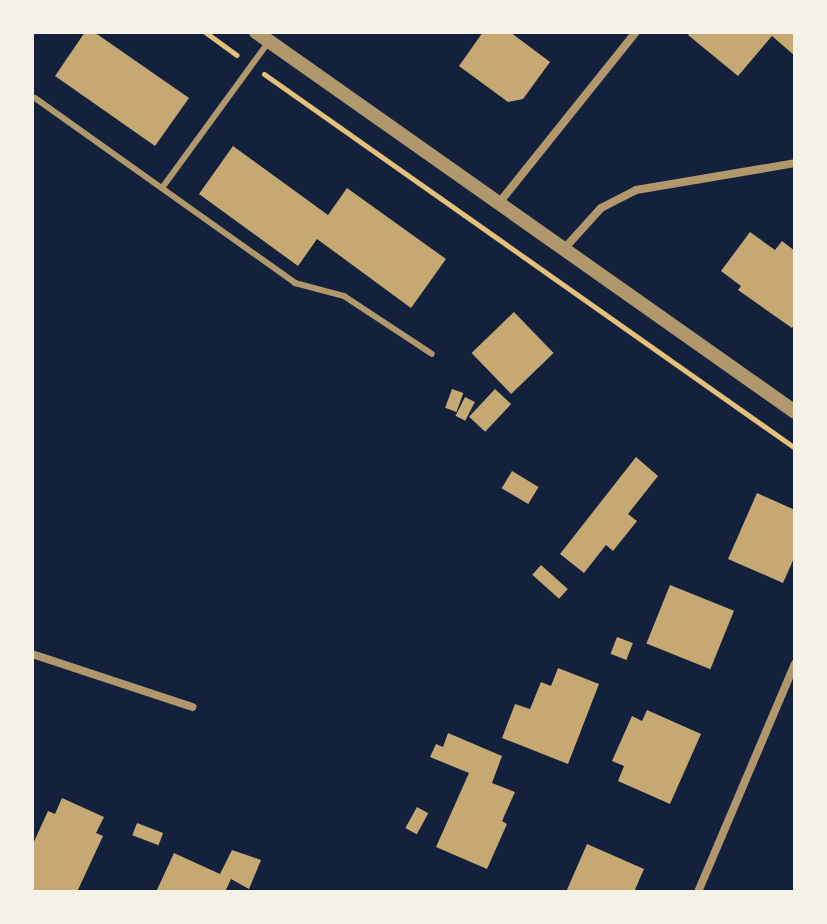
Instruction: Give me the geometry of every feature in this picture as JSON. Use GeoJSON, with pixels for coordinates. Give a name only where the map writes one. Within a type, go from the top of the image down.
{"type":"FeatureCollection","features":[{"type":"Feature","properties":{"kind":"street"},"geometry":{"type":"LineString","coordinates":[[499,203],[636,32]]}},
{"type":"Feature","properties":{"kind":"street"},"geometry":{"type":"LineString","coordinates":[[262,36],[795,412]]}},
{"type":"Feature","properties":{"kind":"street"},"geometry":{"type":"LineString","coordinates":[[563,250],[601,208],[636,190],[795,163]]}},
{"type":"Feature","properties":{"kind":"street"},"geometry":{"type":"LineString","coordinates":[[32,654],[192,707]]}},
{"type":"Feature","properties":{"kind":"street"},"geometry":{"type":"LineString","coordinates":[[698,892],[795,664]]}},
{"type":"Feature","properties":{"kind":"lane"},"geometry":{"type":"LineString","coordinates":[[162,188],[251,65],[262,36]]}},
{"type":"Feature","properties":{"kind":"lane"},"geometry":{"type":"LineString","coordinates":[[35,98],[295,283],[344,296],[432,354]]}},
{"type":"Feature","properties":{"kind":"path"},"geometry":{"type":"LineString","coordinates":[[205,32],[795,448]]}},
{"type":"Feature","properties":{"kind":"building"},"geometry":{"type":"Polygon","coordinates":[[[85,32],[94,32],[189,98],[155,146],[55,76],[85,32]]]}},
{"type":"Feature","properties":{"kind":"building"},"geometry":{"type":"Polygon","coordinates":[[[483,32],[510,32],[550,62],[523,99],[508,102],[459,66],[483,32]]]}},
{"type":"Feature","properties":{"kind":"building"},"geometry":{"type":"Polygon","coordinates":[[[690,32],[795,32],[795,56],[772,36],[738,76],[688,35],[690,32]]]}},
{"type":"Feature","properties":{"kind":"building"},"geometry":{"type":"Polygon","coordinates":[[[233,146],[328,215],[347,188],[446,259],[411,308],[317,239],[298,266],[199,194],[233,146]]]}},
{"type":"Feature","properties":{"kind":"building"},"geometry":{"type":"Polygon","coordinates":[[[750,232],[775,250],[782,241],[795,251],[795,324],[792,328],[738,290],[741,286],[721,271],[750,232]]]}},
{"type":"Feature","properties":{"kind":"building"},"geometry":{"type":"Polygon","coordinates":[[[514,312],[554,353],[511,394],[472,353],[514,312]]]}},
{"type":"Feature","properties":{"kind":"building"},"geometry":{"type":"Polygon","coordinates":[[[452,389],[463,393],[456,412],[445,408],[452,389]]]}},
{"type":"Feature","properties":{"kind":"building"},"geometry":{"type":"Polygon","coordinates":[[[495,389],[511,404],[485,432],[469,417],[495,389]]]}},
{"type":"Feature","properties":{"kind":"building"},"geometry":{"type":"Polygon","coordinates":[[[465,397],[475,402],[465,421],[455,416],[465,397]]]}},
{"type":"Feature","properties":{"kind":"building"},"geometry":{"type":"Polygon","coordinates":[[[636,457],[658,476],[628,514],[637,521],[613,551],[606,545],[584,573],[560,554],[636,457]]]}},
{"type":"Feature","properties":{"kind":"building"},"geometry":{"type":"Polygon","coordinates":[[[512,471],[539,487],[528,504],[502,488],[512,471]]]}},
{"type":"Feature","properties":{"kind":"building"},"geometry":{"type":"Polygon","coordinates":[[[757,493],[795,510],[795,556],[783,583],[728,559],[757,493]]]}},
{"type":"Feature","properties":{"kind":"building"},"geometry":{"type":"Polygon","coordinates":[[[541,565],[568,589],[559,599],[532,575],[541,565]]]}},
{"type":"Feature","properties":{"kind":"building"},"geometry":{"type":"Polygon","coordinates":[[[670,585],[734,611],[710,669],[646,643],[670,585]]]}},
{"type":"Feature","properties":{"kind":"building"},"geometry":{"type":"Polygon","coordinates":[[[617,637],[633,643],[626,660],[611,654],[617,637]]]}},
{"type":"Feature","properties":{"kind":"building"},"geometry":{"type":"Polygon","coordinates":[[[558,668],[599,684],[568,764],[502,738],[515,704],[530,709],[541,682],[551,686],[558,668]]]}},
{"type":"Feature","properties":{"kind":"building"},"geometry":{"type":"Polygon","coordinates":[[[647,710],[701,734],[670,804],[618,781],[624,766],[612,761],[632,716],[642,721],[647,710]]]}},
{"type":"Feature","properties":{"kind":"building"},"geometry":{"type":"Polygon","coordinates":[[[448,733],[502,756],[492,783],[515,792],[502,821],[507,824],[487,869],[436,847],[469,773],[430,757],[436,744],[443,747],[448,733]]]}},
{"type":"Feature","properties":{"kind":"building"},"geometry":{"type":"Polygon","coordinates":[[[62,798],[104,817],[96,833],[103,836],[77,892],[38,892],[32,889],[32,846],[48,811],[55,814],[62,798]]]}},
{"type":"Feature","properties":{"kind":"building"},"geometry":{"type":"Polygon","coordinates":[[[417,807],[428,813],[417,834],[405,828],[417,807]]]}},
{"type":"Feature","properties":{"kind":"building"},"geometry":{"type":"Polygon","coordinates":[[[137,823],[163,833],[158,845],[132,835],[137,823]]]}},
{"type":"Feature","properties":{"kind":"building"},"geometry":{"type":"Polygon","coordinates":[[[587,844],[644,869],[634,892],[566,892],[587,844]]]}},
{"type":"Feature","properties":{"kind":"building"},"geometry":{"type":"Polygon","coordinates":[[[232,850],[261,860],[249,889],[231,879],[225,892],[156,892],[174,853],[220,874],[232,850]]]}}]}
